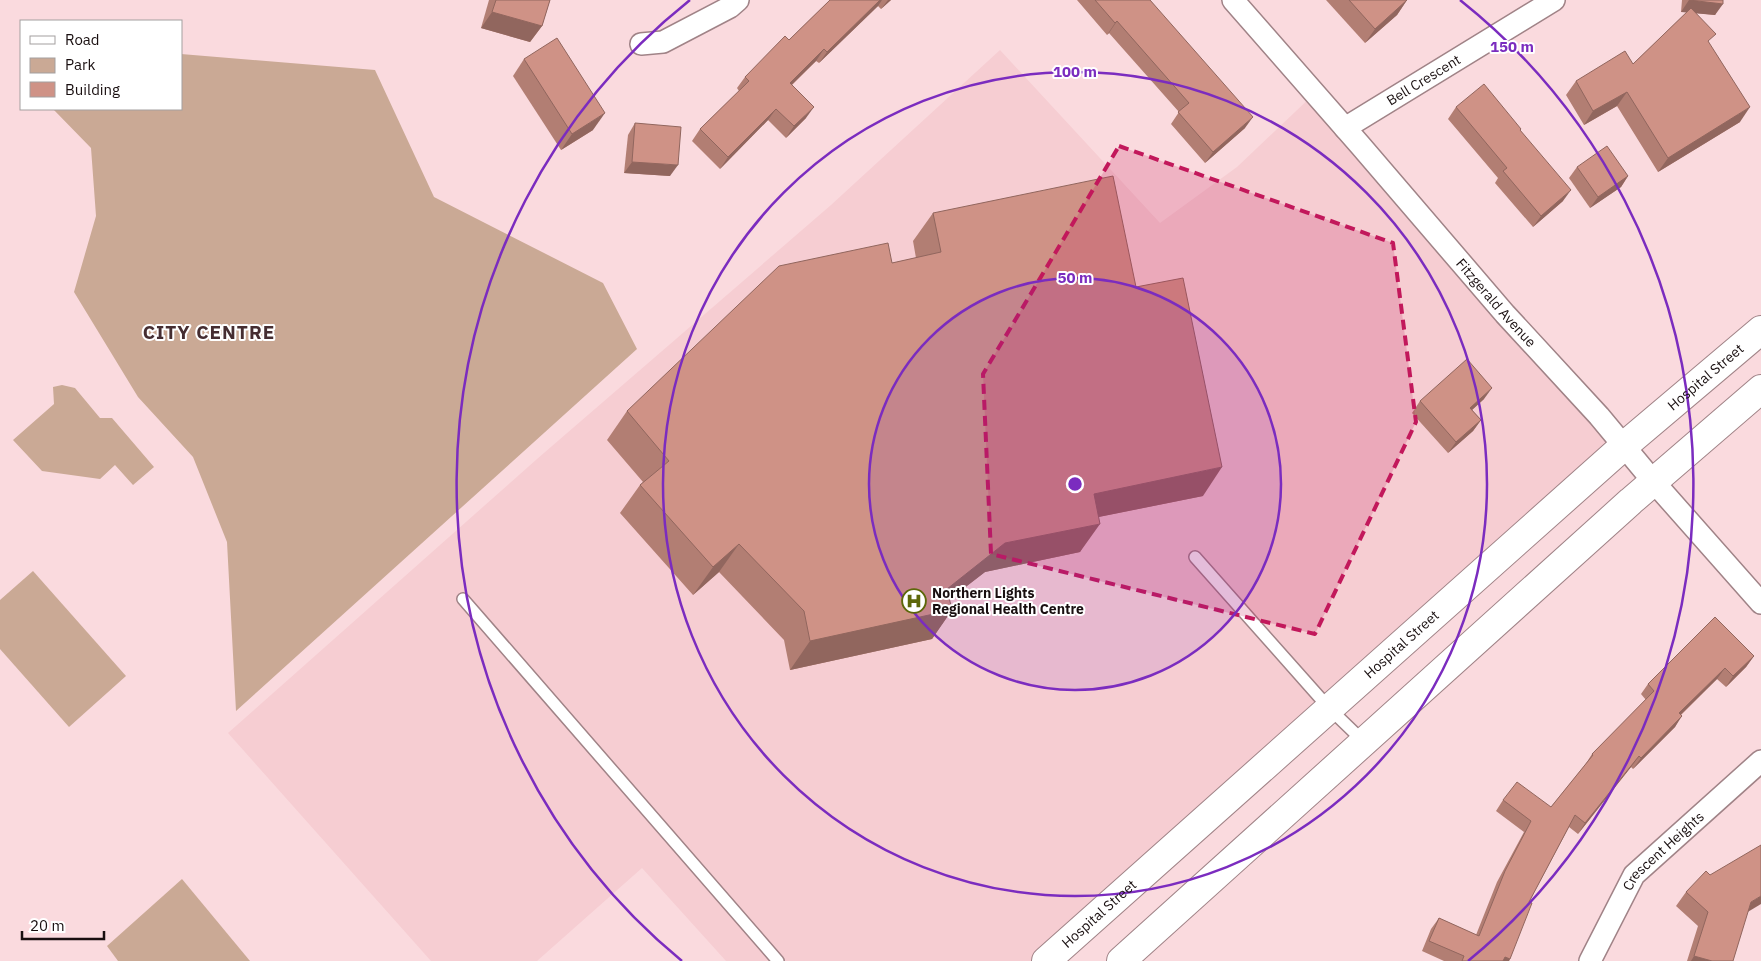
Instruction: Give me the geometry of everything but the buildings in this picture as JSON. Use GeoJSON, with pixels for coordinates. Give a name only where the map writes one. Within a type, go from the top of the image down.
{"type":"FeatureCollection","features":[{"type":"Feature","properties":{"kind":"main road","name":"Hospital Street"},"geometry":{"type":"LineString","coordinates":[[1046,961],[1625,445],[1761,330]]}},
{"type":"Feature","properties":{"kind":"main road"},"geometry":{"type":"LineString","coordinates":[[1121,961],[1363,741],[1654,481],[1761,390]]}},
{"type":"Feature","properties":{"kind":"street"},"geometry":{"type":"LineString","coordinates":[[641,44],[663,42],[738,0]]}},
{"type":"Feature","properties":{"kind":"street","name":"Fitzgerald Avenue"},"geometry":{"type":"LineString","coordinates":[[1233,0],[1505,314],[1625,445],[1654,481],[1761,603]]}},
{"type":"Feature","properties":{"kind":"street","name":"Bell Crescent"},"geometry":{"type":"LineString","coordinates":[[1345,128],[1554,0]]}},
{"type":"Feature","properties":{"kind":"street","name":"Crescent Heights"},"geometry":{"type":"LineString","coordinates":[[1590,961],[1634,875],[1761,762]]}},
{"type":"Feature","properties":{"kind":"lane"},"geometry":{"type":"LineString","coordinates":[[1195,557],[1329,708],[1363,741]]}},
{"type":"Feature","properties":{"kind":"lane"},"geometry":{"type":"LineString","coordinates":[[463,599],[778,961]]}},
{"type":"Feature","properties":{"kind":"highlighted area"},"geometry":{"type":"Polygon","coordinates":[[[1119,146],[1393,243],[1416,422],[1315,634],[991,554],[983,374],[1119,146]]]}},
{"type":"Feature","properties":{"kind":"shaded area","name":"Northern Lights Regional Health Centre"},"geometry":{"type":"Polygon","coordinates":[[[1000,50],[1160,223],[1237,167],[1315,93],[1625,445],[1046,961],[726,961],[642,868],[537,961],[431,961],[228,733],[537,459],[831,205],[1000,50]]]}},
{"type":"Feature","properties":{"kind":"green space"},"geometry":{"type":"Polygon","coordinates":[[[182,54],[375,70],[434,197],[603,283],[637,349],[236,711],[227,542],[193,457],[138,397],[74,292],[96,216],[91,148],[54,110],[182,110],[182,54]]]}},
{"type":"Feature","properties":{"kind":"green space"},"geometry":{"type":"Polygon","coordinates":[[[62,385],[75,388],[100,418],[112,418],[154,467],[133,485],[115,465],[100,479],[42,471],[13,440],[54,404],[53,387],[62,385]]]}},
{"type":"Feature","properties":{"kind":"green space"},"geometry":{"type":"Polygon","coordinates":[[[33,571],[126,676],[69,727],[0,649],[0,600],[33,571]]]}},
{"type":"Feature","properties":{"kind":"green space"},"geometry":{"type":"Polygon","coordinates":[[[182,879],[250,961],[118,961],[107,946],[182,879]]]}},
{"type":"Feature","properties":{"kind":"place","name":"Northern Lights Regional Health Centre"},"geometry":{"type":"Point","coordinates":[914,601]}},
{"type":"Feature","properties":{"kind":"district","name":"CITY CENTRE"},"geometry":{"type":"Point","coordinates":[209,332]}}]}
